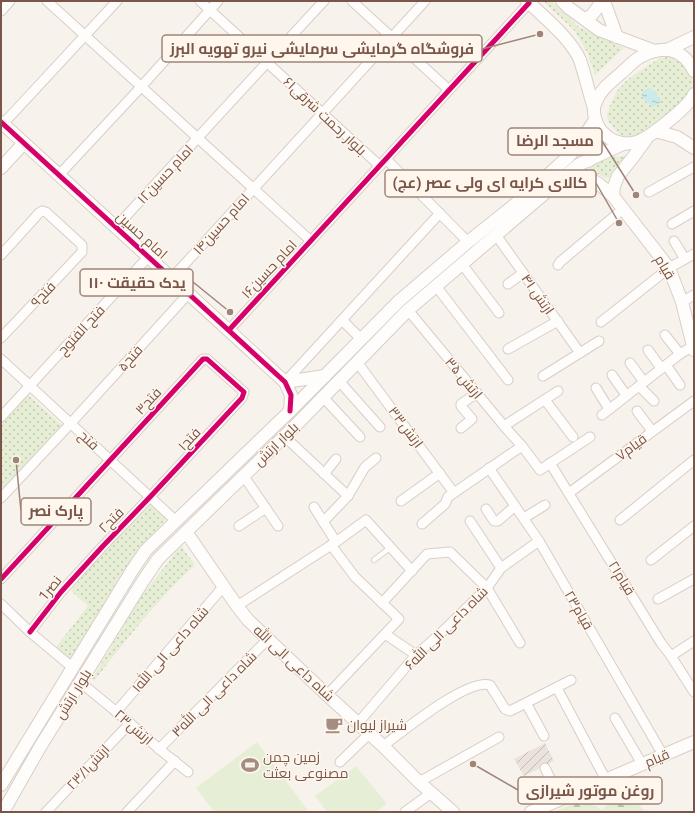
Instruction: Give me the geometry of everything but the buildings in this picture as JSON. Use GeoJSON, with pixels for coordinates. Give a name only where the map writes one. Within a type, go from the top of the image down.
{"type":"FeatureCollection","features":[{"type":"Feature","properties":{"kind":"main road"},"geometry":{"type":"LineString","coordinates":[[562,1],[600,30],[617,37],[661,50],[679,53],[689,62],[694,71]]}},
{"type":"Feature","properties":{"kind":"main road"},"geometry":{"type":"LineString","coordinates":[[584,19],[591,16],[599,6],[600,1]]}},
{"type":"Feature","properties":{"kind":"main road"},"geometry":{"type":"LineString","coordinates":[[604,1],[617,37]]}},
{"type":"Feature","properties":{"kind":"main road"},"geometry":{"type":"LineString","coordinates":[[528,2],[568,42],[579,60],[601,131],[611,140],[623,144]]}},
{"type":"Feature","properties":{"kind":"main road","name":"بلوار ارتش"},"geometry":{"type":"LineString","coordinates":[[1,785],[146,550],[290,411],[399,301],[468,242],[518,202],[569,156],[579,144],[595,114],[598,95],[607,85],[639,58],[694,37]]}},
{"type":"Feature","properties":{"kind":"main road"},"geometry":{"type":"LineString","coordinates":[[613,196],[614,186],[618,176],[651,134],[682,110],[693,98],[694,94]]}},
{"type":"Feature","properties":{"kind":"main road","name":"امام حسین"},"geometry":{"type":"LineString","coordinates":[[2,123],[285,382]]}},
{"type":"Feature","properties":{"kind":"main road"},"geometry":{"type":"LineString","coordinates":[[651,134],[677,137],[694,148]]}},
{"type":"Feature","properties":{"kind":"main road","name":"بلوار ارتش"},"geometry":{"type":"LineString","coordinates":[[3,812],[40,747],[158,559],[284,436],[408,310],[578,165],[623,144],[636,143],[651,134]]}},
{"type":"Feature","properties":{"kind":"main road"},"geometry":{"type":"LineString","coordinates":[[579,144],[589,142],[594,147],[594,155],[588,161]]}},
{"type":"Feature","properties":{"kind":"main road"},"geometry":{"type":"LineString","coordinates":[[1,168],[24,143]]}},
{"type":"Feature","properties":{"kind":"main road","name":"قیام"},"geometry":{"type":"LineString","coordinates":[[569,173],[585,176],[599,184],[613,196],[669,268],[682,302],[693,348]]}},
{"type":"Feature","properties":{"kind":"main road"},"geometry":{"type":"LineString","coordinates":[[290,411],[291,395],[285,382],[325,376]]}},
{"type":"Feature","properties":{"kind":"main road","name":"شاه داعی الی الله"},"geometry":{"type":"LineString","coordinates":[[186,532],[223,587],[248,620],[383,746],[419,782],[453,812]]}},
{"type":"Feature","properties":{"kind":"main road","name":"قیام"},"geometry":{"type":"LineString","coordinates":[[531,812],[694,742]]}},
{"type":"Feature","properties":{"kind":"street"},"geometry":{"type":"LineString","coordinates":[[1,11],[10,1]]}},
{"type":"Feature","properties":{"kind":"street"},"geometry":{"type":"LineString","coordinates":[[47,1],[311,241]]}},
{"type":"Feature","properties":{"kind":"street"},"geometry":{"type":"LineString","coordinates":[[2,123],[85,36],[116,1]]}},
{"type":"Feature","properties":{"kind":"street","name":"بلوار رحمت شرقی۶۱"},"geometry":{"type":"LineString","coordinates":[[200,1],[322,113],[383,162],[440,213],[468,242]]}},
{"type":"Feature","properties":{"kind":"street"},"geometry":{"type":"LineString","coordinates":[[59,175],[218,1]]}},
{"type":"Feature","properties":{"kind":"street","name":"امام حسین۱۲"},"geometry":{"type":"LineString","coordinates":[[116,227],[324,1]]}},
{"type":"Feature","properties":{"kind":"street"},"geometry":{"type":"LineString","coordinates":[[352,1],[449,90]]}},
{"type":"Feature","properties":{"kind":"street","name":"امام حسین۱۴"},"geometry":{"type":"LineString","coordinates":[[172,278],[425,1]]}},
{"type":"Feature","properties":{"kind":"street","name":"امام حسین۱۶"},"geometry":{"type":"LineString","coordinates":[[229,330],[528,2]]}},
{"type":"Feature","properties":{"kind":"street"},"geometry":{"type":"LineString","coordinates":[[649,192],[694,167]]}},
{"type":"Feature","properties":{"kind":"street"},"geometry":{"type":"LineString","coordinates":[[558,265],[623,209]]}},
{"type":"Feature","properties":{"kind":"street","name":"۹فتح"},"geometry":{"type":"LineString","coordinates":[[1,255],[42,211],[46,212],[82,246],[83,249],[82,252],[1,338]]}},
{"type":"Feature","properties":{"kind":"street"},"geometry":{"type":"LineString","coordinates":[[672,224],[694,211]]}},
{"type":"Feature","properties":{"kind":"street"},"geometry":{"type":"LineString","coordinates":[[285,382],[440,213]]}},
{"type":"Feature","properties":{"kind":"street","name":"ارتش ۴۱"},"geometry":{"type":"LineString","coordinates":[[496,235],[580,353]]}},
{"type":"Feature","properties":{"kind":"street"},"geometry":{"type":"LineString","coordinates":[[674,241],[685,259]]}},
{"type":"Feature","properties":{"kind":"street"},"geometry":{"type":"LineString","coordinates":[[601,322],[669,268],[694,254]]}},
{"type":"Feature","properties":{"kind":"street","name":"فتح الفتوح"},"geometry":{"type":"LineString","coordinates":[[1,417],[148,257]]}},
{"type":"Feature","properties":{"kind":"street"},"geometry":{"type":"LineString","coordinates":[[462,264],[499,313]]}},
{"type":"Feature","properties":{"kind":"street"},"geometry":{"type":"LineString","coordinates":[[508,284],[523,272]]}},
{"type":"Feature","properties":{"kind":"street"},"geometry":{"type":"LineString","coordinates":[[436,286],[508,380]]}},
{"type":"Feature","properties":{"kind":"street","name":"۵فتح"},"geometry":{"type":"LineString","coordinates":[[1,498],[189,293]]}},
{"type":"Feature","properties":{"kind":"street"},"geometry":{"type":"LineString","coordinates":[[682,302],[694,295]]}},
{"type":"Feature","properties":{"kind":"street","name":"ارتش ۳۵"},"geometry":{"type":"LineString","coordinates":[[408,310],[522,446],[540,470],[550,463]]}},
{"type":"Feature","properties":{"kind":"street"},"geometry":{"type":"LineString","coordinates":[[342,320],[361,339]]}},
{"type":"Feature","properties":{"kind":"street"},"geometry":{"type":"LineString","coordinates":[[508,349],[558,321]]}},
{"type":"Feature","properties":{"kind":"street"},"geometry":{"type":"LineString","coordinates":[[665,335],[680,354]]}},
{"type":"Feature","properties":{"kind":"street"},"geometry":{"type":"LineString","coordinates":[[543,376],[599,341]]}},
{"type":"Feature","properties":{"kind":"street"},"geometry":{"type":"LineString","coordinates":[[602,415],[609,408],[680,354],[693,348]]}},
{"type":"Feature","properties":{"kind":"street"},"geometry":{"type":"LineString","coordinates":[[648,350],[680,384]]}},
{"type":"Feature","properties":{"kind":"street","name":"فتح"},"geometry":{"type":"LineString","coordinates":[[1,359],[176,521]]}},
{"type":"Feature","properties":{"kind":"street","name":"۳فتح"},"geometry":{"type":"LineString","coordinates":[[1,579],[203,359],[207,360],[244,392],[243,396]]}},
{"type":"Feature","properties":{"kind":"street","name":"ارتش۳۳"},"geometry":{"type":"LineString","coordinates":[[357,362],[454,493]]}},
{"type":"Feature","properties":{"kind":"street"},"geometry":{"type":"LineString","coordinates":[[630,363],[654,401]]}},
{"type":"Feature","properties":{"kind":"street"},"geometry":{"type":"LineString","coordinates":[[612,375],[626,396]]}},
{"type":"Feature","properties":{"kind":"street"},"geometry":{"type":"LineString","coordinates":[[339,381],[380,427]]}},
{"type":"Feature","properties":{"kind":"street"},"geometry":{"type":"LineString","coordinates":[[596,388],[609,408]]}},
{"type":"Feature","properties":{"kind":"street"},"geometry":{"type":"LineString","coordinates":[[504,426],[558,390]]}},
{"type":"Feature","properties":{"kind":"street"},"geometry":{"type":"LineString","coordinates":[[461,428],[472,419],[461,404],[477,393]]}},
{"type":"Feature","properties":{"kind":"street","name":"۱فتح"},"geometry":{"type":"LineString","coordinates":[[150,497],[243,396]]}},
{"type":"Feature","properties":{"kind":"street"},"geometry":{"type":"LineString","coordinates":[[323,397],[360,437]]}},
{"type":"Feature","properties":{"kind":"street"},"geometry":{"type":"LineString","coordinates":[[545,400],[573,437]]}},
{"type":"Feature","properties":{"kind":"street","name":"قیام۷"},"geometry":{"type":"LineString","coordinates":[[569,493],[694,401]]}},
{"type":"Feature","properties":{"kind":"street"},"geometry":{"type":"LineString","coordinates":[[637,411],[652,432]]}},
{"type":"Feature","properties":{"kind":"street"},"geometry":{"type":"LineString","coordinates":[[284,436],[348,496]]}},
{"type":"Feature","properties":{"kind":"street"},"geometry":{"type":"LineString","coordinates":[[550,463],[590,438]]}},
{"type":"Feature","properties":{"kind":"street"},"geometry":{"type":"LineString","coordinates":[[422,524],[445,504],[448,497],[522,446]]}},
{"type":"Feature","properties":{"kind":"street"},"geometry":{"type":"LineString","coordinates":[[323,522],[348,496],[365,467],[376,458]]}},
{"type":"Feature","properties":{"kind":"street"},"geometry":{"type":"LineString","coordinates":[[324,474],[336,460]]}},
{"type":"Feature","properties":{"kind":"street"},"geometry":{"type":"LineString","coordinates":[[620,520],[694,460]]}},
{"type":"Feature","properties":{"kind":"street","name":"قیام۲۱"},"geometry":{"type":"LineString","coordinates":[[550,463],[657,637],[672,656],[694,692]]}},
{"type":"Feature","properties":{"kind":"street","name":"قیام۲۳"},"geometry":{"type":"LineString","coordinates":[[489,468],[539,541],[663,755]]}},
{"type":"Feature","properties":{"kind":"street"},"geometry":{"type":"LineString","coordinates":[[401,501],[440,473]]}},
{"type":"Feature","properties":{"kind":"street"},"geometry":{"type":"LineString","coordinates":[[244,475],[278,526]]}},
{"type":"Feature","properties":{"kind":"street","name":"۲فتح"},"geometry":{"type":"LineString","coordinates":[[89,561],[150,497]]}},
{"type":"Feature","properties":{"kind":"street"},"geometry":{"type":"LineString","coordinates":[[524,518],[545,505]]}},
{"type":"Feature","properties":{"kind":"street"},"geometry":{"type":"LineString","coordinates":[[486,509],[494,521],[498,521],[515,506]]}},
{"type":"Feature","properties":{"kind":"street"},"geometry":{"type":"LineString","coordinates":[[314,507],[333,544],[355,577],[399,619],[327,695]]}},
{"type":"Feature","properties":{"kind":"street"},"geometry":{"type":"LineString","coordinates":[[238,526],[266,508]]}},
{"type":"Feature","properties":{"kind":"street"},"geometry":{"type":"LineString","coordinates":[[237,606],[333,544],[366,520],[412,571]]}},
{"type":"Feature","properties":{"kind":"street"},"geometry":{"type":"LineString","coordinates":[[470,521],[501,568]]}},
{"type":"Feature","properties":{"kind":"street"},"geometry":{"type":"LineString","coordinates":[[651,560],[694,526]]}},
{"type":"Feature","properties":{"kind":"street","name":"شاه داعی الی الله۶"},"geometry":{"type":"LineString","coordinates":[[358,723],[416,655],[487,588],[501,568],[539,541]]}},
{"type":"Feature","properties":{"kind":"street"},"geometry":{"type":"LineString","coordinates":[[382,603],[427,554],[450,552],[487,588],[520,643]]}},
{"type":"Feature","properties":{"kind":"street","name":"1نصر"},"geometry":{"type":"LineString","coordinates":[[30,632],[61,592],[89,561]]}},
{"type":"Feature","properties":{"kind":"street"},"geometry":{"type":"LineString","coordinates":[[658,599],[694,579]]}},
{"type":"Feature","properties":{"kind":"street","name":"شاه داعی الی الله۱"},"geometry":{"type":"LineString","coordinates":[[116,712],[223,587]]}},
{"type":"Feature","properties":{"kind":"street"},"geometry":{"type":"LineString","coordinates":[[1,604],[30,632],[73,668]]}},
{"type":"Feature","properties":{"kind":"street"},"geometry":{"type":"LineString","coordinates":[[385,634],[416,655]]}},
{"type":"Feature","properties":{"kind":"street","name":"شاه داعی الی الله۳"},"geometry":{"type":"LineString","coordinates":[[159,749],[268,639]]}},
{"type":"Feature","properties":{"kind":"street"},"geometry":{"type":"LineString","coordinates":[[672,656],[694,641]]}},
{"type":"Feature","properties":{"kind":"street"},"geometry":{"type":"LineString","coordinates":[[383,746],[420,718],[455,695],[482,684],[490,685],[505,710],[510,711],[571,680]]}},
{"type":"Feature","properties":{"kind":"street","name":"ارتش۲۳"},"geometry":{"type":"LineString","coordinates":[[80,682],[188,772]]}},
{"type":"Feature","properties":{"kind":"street"},"geometry":{"type":"LineString","coordinates":[[557,688],[606,780]]}},
{"type":"Feature","properties":{"kind":"street"},"geometry":{"type":"LineString","coordinates":[[526,703],[544,736]]}},
{"type":"Feature","properties":{"kind":"street"},"geometry":{"type":"LineString","coordinates":[[615,718],[642,764]]}},
{"type":"Feature","properties":{"kind":"street","name":"۲۳/۱ارتش"},"geometry":{"type":"LineString","coordinates":[[46,812],[130,723]]}},
{"type":"Feature","properties":{"kind":"street"},"geometry":{"type":"LineString","coordinates":[[340,762],[369,734]]}},
{"type":"Feature","properties":{"kind":"street"},"geometry":{"type":"LineString","coordinates":[[419,782],[499,737]]}},
{"type":"Feature","properties":{"kind":"street"},"geometry":{"type":"LineString","coordinates":[[127,812],[175,761]]}},
{"type":"Feature","properties":{"kind":"street"},"geometry":{"type":"LineString","coordinates":[[545,768],[560,799]]}},
{"type":"Feature","properties":{"kind":"street"},"geometry":{"type":"LineString","coordinates":[[405,812],[431,793]]}},
{"type":"Feature","properties":{"kind":"lane"},"geometry":{"type":"LineString","coordinates":[[374,560],[391,547]]}},
{"type":"Feature","properties":{"kind":"shaded area"},"geometry":{"type":"Polygon","coordinates":[[[545,743],[554,761],[524,776],[514,759],[545,743]]]}},
{"type":"Feature","properties":{"kind":"green space"},"geometry":{"type":"Polygon","coordinates":[[[543,1],[551,1],[579,27],[624,48],[595,75],[587,52],[574,30],[543,1]]]}},
{"type":"Feature","properties":{"kind":"green space"},"geometry":{"type":"Polygon","coordinates":[[[674,56],[681,59],[692,75],[693,84],[689,96],[661,121],[635,137],[622,136],[608,121],[607,114],[617,91],[627,80],[660,58],[674,56]]]}},
{"type":"Feature","properties":{"kind":"green space"},"geometry":{"type":"Polygon","coordinates":[[[628,155],[617,165],[608,179],[584,167],[604,159],[628,155]]]}},
{"type":"Feature","properties":{"kind":"green space"},"geometry":{"type":"Polygon","coordinates":[[[27,394],[62,425],[1,495],[1,423],[27,394]]]}},
{"type":"Feature","properties":{"kind":"green space"},"geometry":{"type":"Polygon","coordinates":[[[152,504],[166,519],[136,553],[117,581],[70,663],[56,647],[88,606],[71,591],[105,549],[152,504]]]}},
{"type":"Feature","properties":{"kind":"green space"},"geometry":{"type":"Polygon","coordinates":[[[181,546],[195,565],[155,607],[94,681],[92,679],[140,598],[181,546]]]}},
{"type":"Feature","properties":{"kind":"green space","name":"زمین چمن مصنوعی بعثت"},"geometry":{"type":"Polygon","coordinates":[[[257,742],[309,812],[214,812],[196,788],[257,742]]]}},
{"type":"Feature","properties":{"kind":"green space"},"geometry":{"type":"Polygon","coordinates":[[[356,766],[387,804],[375,812],[327,812],[315,796],[356,766]]]}},
{"type":"Feature","properties":{"kind":"green space"},"geometry":{"type":"Polygon","coordinates":[[[617,785],[646,812],[554,812],[583,799],[602,810],[616,797],[611,787],[617,785]]]}},
{"type":"Feature","properties":{"kind":"water"},"geometry":{"type":"Polygon","coordinates":[[[650,88],[651,90],[656,91],[658,94],[657,97],[662,99],[658,104],[652,107],[641,96],[644,90],[650,88]]]}},
{"type":"Feature","properties":{"kind":"cycle path"},"geometry":{"type":"LineString","coordinates":[[229,330],[529,3]]}},
{"type":"Feature","properties":{"kind":"cycle path"},"geometry":{"type":"LineString","coordinates":[[1,122],[285,382],[291,395],[290,411]]}},
{"type":"Feature","properties":{"kind":"cycle path"},"geometry":{"type":"LineString","coordinates":[[1,579],[203,359],[207,359],[244,392],[242,398],[61,592],[30,632]]}},
{"type":"Feature","properties":{"kind":"place","name":"فروشگاه گرمایشی سرمایشی نیرو تهویه البرز"},"geometry":{"type":"Point","coordinates":[540,34]}},
{"type":"Feature","properties":{"kind":"place","name":"مسجد الرضا"},"geometry":{"type":"Point","coordinates":[636,195]}},
{"type":"Feature","properties":{"kind":"place","name":"کالای کرایه ای ولی عصر (عج)"},"geometry":{"type":"Point","coordinates":[619,223]}},
{"type":"Feature","properties":{"kind":"place","name":"یدک حقیقت ۱۱۰"},"geometry":{"type":"Point","coordinates":[230,312]}},
{"type":"Feature","properties":{"kind":"place","name":"پارک نصر"},"geometry":{"type":"Point","coordinates":[16,460]}},
{"type":"Feature","properties":{"kind":"place","name":"شیراز لیوان"},"geometry":{"type":"Point","coordinates":[334,725]}},
{"type":"Feature","properties":{"kind":"place","name":"روغن موتور شیرازی"},"geometry":{"type":"Point","coordinates":[473,764]}},
{"type":"Feature","properties":{"kind":"place","name":"زمین چمن مصنوعی بعثت"},"geometry":{"type":"Point","coordinates":[250,765]}}]}
